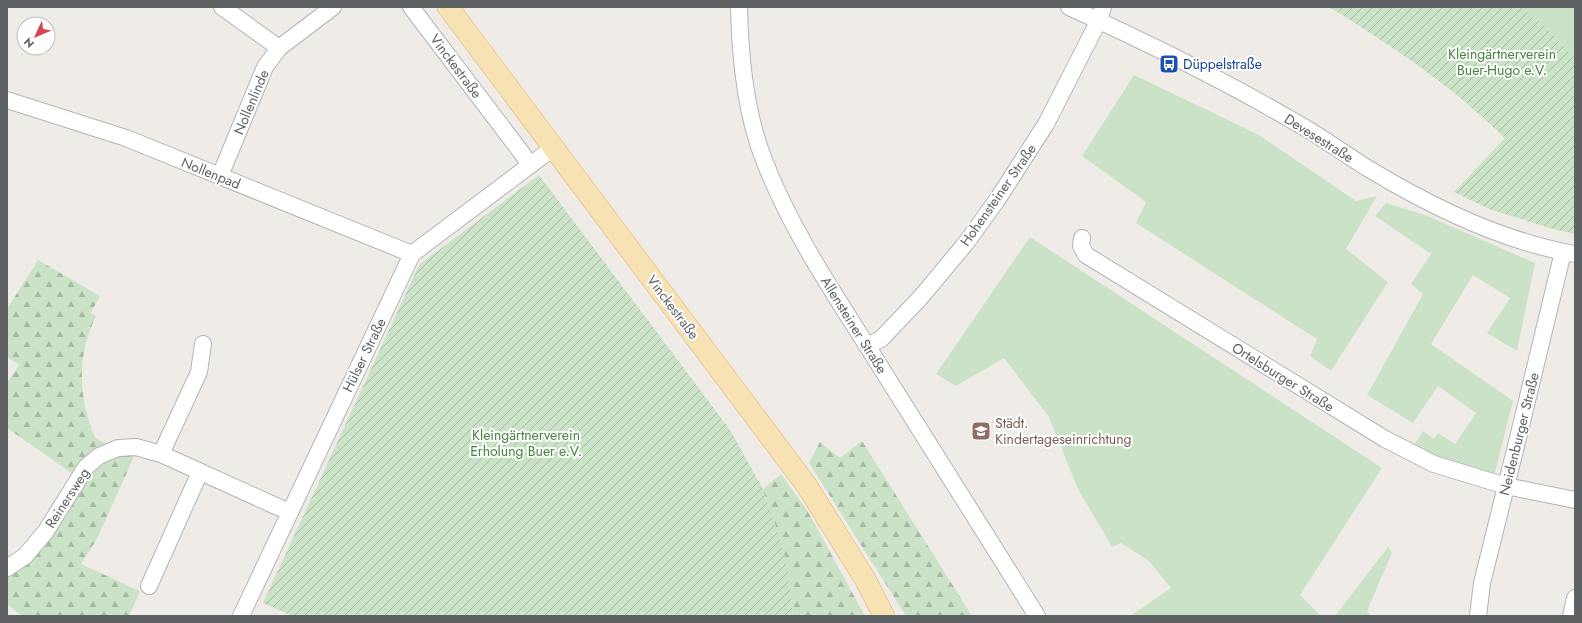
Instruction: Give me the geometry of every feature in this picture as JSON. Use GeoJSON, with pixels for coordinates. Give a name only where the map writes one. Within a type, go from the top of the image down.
{"type":"FeatureCollection","features":[{"type":"Feature","properties":{"kind":"main road","name":"Vinckestraße"},"geometry":{"type":"LineString","coordinates":[[448,7],[807,486],[865,579],[884,616]]}},
{"type":"Feature","properties":{"kind":"street"},"geometry":{"type":"LineString","coordinates":[[222,7],[279,48]]}},
{"type":"Feature","properties":{"kind":"street","name":"Nollenlinde"},"geometry":{"type":"LineString","coordinates":[[220,176],[265,67],[279,48],[332,7]]}},
{"type":"Feature","properties":{"kind":"street","name":"Vinckestraße"},"geometry":{"type":"LineString","coordinates":[[412,7],[530,164]]}},
{"type":"Feature","properties":{"kind":"street","name":"Allensteiner Straße"},"geometry":{"type":"LineString","coordinates":[[739,7],[739,34],[749,110],[763,159],[788,215],[804,244],[867,346],[1037,616]]}},
{"type":"Feature","properties":{"kind":"street","name":"Devesestraße"},"geometry":{"type":"LineString","coordinates":[[1069,7],[1101,14],[1297,122],[1370,170],[1442,209],[1505,235],[1569,253]]}},
{"type":"Feature","properties":{"kind":"street","name":"Hohensteiner Straße"},"geometry":{"type":"LineString","coordinates":[[867,346],[881,339],[921,297],[966,243],[997,200],[1046,124],[1101,14]]}},
{"type":"Feature","properties":{"kind":"street","name":"Nollenpad"},"geometry":{"type":"LineString","coordinates":[[7,100],[126,138],[412,254]]}},
{"type":"Feature","properties":{"kind":"street","name":"Hülser Straße"},"geometry":{"type":"LineString","coordinates":[[241,616],[412,254],[553,148]]}},
{"type":"Feature","properties":{"kind":"street","name":"Ortelsburger Straße"},"geometry":{"type":"LineString","coordinates":[[1082,238],[1081,246],[1086,255],[1385,439],[1434,464],[1506,486],[1575,500]]}},
{"type":"Feature","properties":{"kind":"street","name":"Neidenburger Straße"},"geometry":{"type":"LineString","coordinates":[[1478,616],[1482,582],[1506,486],[1569,253]]}},
{"type":"Feature","properties":{"kind":"street"},"geometry":{"type":"LineString","coordinates":[[161,454],[199,372],[203,344]]}},
{"type":"Feature","properties":{"kind":"street","name":"Reinersweg"},"geometry":{"type":"LineString","coordinates":[[7,568],[25,556],[46,531],[86,467],[99,456],[118,448],[136,447],[161,454],[290,512]]}},
{"type":"Feature","properties":{"kind":"street"},"geometry":{"type":"LineString","coordinates":[[149,586],[200,472]]}},
{"type":"Feature","properties":{"kind":"street"},"geometry":{"type":"LineString","coordinates":[[1571,616],[1575,598]]}},
{"type":"Feature","properties":{"kind":"green space","name":"Kleingärtnerverein Buer-Hugo e.V."},"geometry":{"type":"Polygon","coordinates":[[[1329,7],[1520,7],[1538,20],[1575,58],[1575,234],[1553,229],[1489,209],[1454,192],[1505,138],[1464,101],[1432,76],[1381,40],[1329,7]]]}},
{"type":"Feature","properties":{"kind":"green space"},"geometry":{"type":"Polygon","coordinates":[[[1520,7],[1575,7],[1575,58],[1538,20],[1520,7]]]}},
{"type":"Feature","properties":{"kind":"green space"},"geometry":{"type":"Polygon","coordinates":[[[1134,75],[1259,135],[1356,201],[1377,196],[1346,249],[1388,282],[1331,371],[1310,356],[1317,339],[1136,223],[1146,202],[1082,156],[1134,75]]]}},
{"type":"Feature","properties":{"kind":"green space","name":"Kleingärtnerverein Erholung Buer e.V."},"geometry":{"type":"Polygon","coordinates":[[[539,175],[730,430],[763,489],[780,539],[788,570],[793,616],[292,616],[263,603],[419,265],[539,175]]]}},
{"type":"Feature","properties":{"kind":"green space"},"geometry":{"type":"Polygon","coordinates":[[[1386,203],[1425,215],[1535,263],[1517,351],[1487,333],[1510,298],[1473,275],[1431,344],[1513,401],[1494,477],[1412,448],[1423,431],[1434,439],[1438,433],[1455,444],[1476,413],[1438,386],[1413,423],[1367,395],[1423,294],[1411,284],[1431,254],[1375,216],[1386,203]]]}},
{"type":"Feature","properties":{"kind":"green space"},"geometry":{"type":"Polygon","coordinates":[[[1030,237],[1382,468],[1300,595],[1321,616],[1130,616],[1171,588],[1148,560],[1121,543],[1112,547],[1078,489],[1049,417],[1004,358],[956,386],[936,374],[1030,237]]]}},
{"type":"Feature","properties":{"kind":"green space"},"geometry":{"type":"Polygon","coordinates":[[[38,260],[100,296],[91,313],[96,316],[87,341],[82,366],[83,392],[88,418],[93,434],[96,438],[108,444],[136,452],[97,539],[81,564],[140,591],[129,616],[22,616],[7,604],[7,574],[25,563],[73,474],[7,428],[7,382],[19,365],[7,357],[7,309],[38,260]]]}},
{"type":"Feature","properties":{"kind":"green space"},"geometry":{"type":"Polygon","coordinates":[[[862,441],[972,616],[906,616],[809,463],[820,442],[840,458],[862,441]]]}},
{"type":"Feature","properties":{"kind":"green space"},"geometry":{"type":"Polygon","coordinates":[[[781,474],[808,512],[865,616],[793,616],[788,570],[780,539],[763,489],[781,474]]]}},
{"type":"Feature","properties":{"kind":"green space"},"geometry":{"type":"Polygon","coordinates":[[[1388,547],[1392,553],[1367,611],[1371,616],[1335,616],[1388,547]]]}},
{"type":"Feature","properties":{"kind":"place","name":"Düppelstraße"},"geometry":{"type":"Point","coordinates":[1169,64]}},
{"type":"Feature","properties":{"kind":"place","name":"Städt. Kindertageseinrichtung"},"geometry":{"type":"Point","coordinates":[981,431]}}]}
